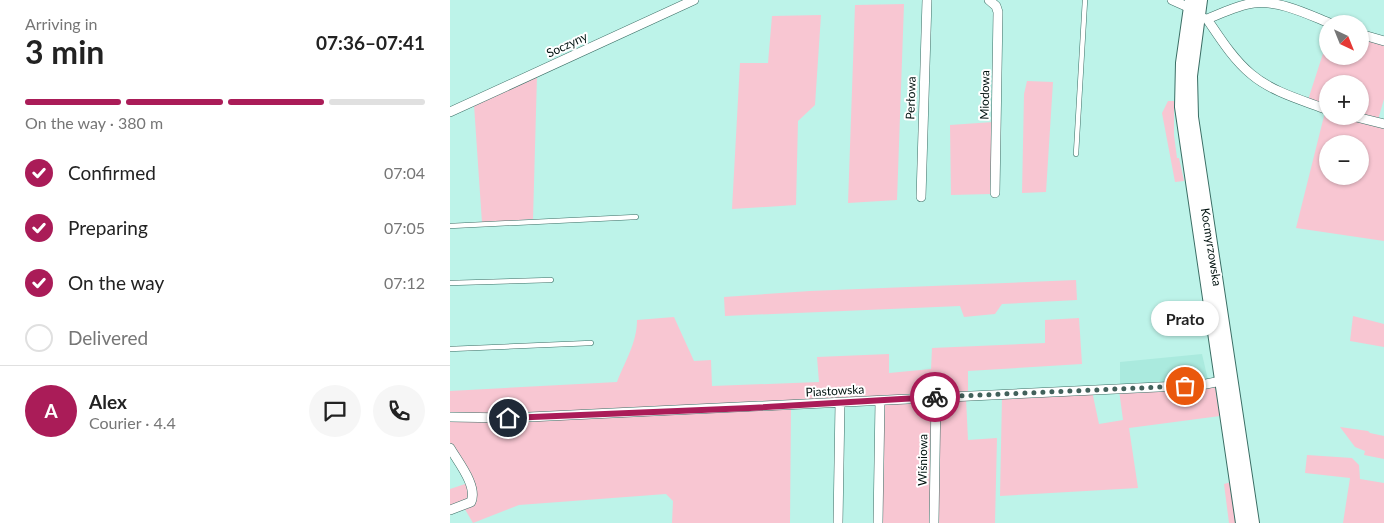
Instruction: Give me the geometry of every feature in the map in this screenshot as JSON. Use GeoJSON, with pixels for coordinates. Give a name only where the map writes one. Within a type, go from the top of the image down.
{"type":"FeatureCollection","features":[{"type":"Feature","properties":{"kind":"main road","name":"Kocmyrzowska"},"geometry":{"type":"LineString","coordinates":[[1202,0],[1182,63],[1181,107],[1242,523]]}},
{"type":"Feature","properties":{"kind":"main road","name":"Kocmyrzowska"},"geometry":{"type":"LineString","coordinates":[[1197,11],[1191,76],[1192,117],[1253,523]]}},
{"type":"Feature","properties":{"kind":"street","name":"Soczyny"},"geometry":{"type":"LineString","coordinates":[[450,112],[694,0]]}},
{"type":"Feature","properties":{"kind":"street","name":"Perłowa"},"geometry":{"type":"LineString","coordinates":[[921,197],[927,0]]}},
{"type":"Feature","properties":{"kind":"street","name":"Miodowa"},"geometry":{"type":"LineString","coordinates":[[989,0],[996,6],[998,12],[995,193]]}},
{"type":"Feature","properties":{"kind":"street"},"geometry":{"type":"LineString","coordinates":[[1172,0],[1197,11],[1250,74],[1271,87],[1319,106]]}},
{"type":"Feature","properties":{"kind":"street"},"geometry":{"type":"LineString","coordinates":[[1197,11],[1234,8],[1256,2],[1288,7],[1319,19]]}},
{"type":"Feature","properties":{"kind":"street"},"geometry":{"type":"LineString","coordinates":[[1369,37],[1384,41]]}},
{"type":"Feature","properties":{"kind":"street"},"geometry":{"type":"LineString","coordinates":[[1369,120],[1384,124]]}},
{"type":"Feature","properties":{"kind":"street","name":"Piastowska"},"geometry":{"type":"LineString","coordinates":[[450,417],[508,418],[840,403],[1201,385],[1221,381]]}},
{"type":"Feature","properties":{"kind":"street","name":"Wiśniowa"},"geometry":{"type":"LineString","coordinates":[[934,523],[936,397]]}},
{"type":"Feature","properties":{"kind":"street"},"geometry":{"type":"LineString","coordinates":[[878,523],[880,400]]}},
{"type":"Feature","properties":{"kind":"street"},"geometry":{"type":"LineString","coordinates":[[838,523],[840,403]]}},
{"type":"Feature","properties":{"kind":"street"},"geometry":{"type":"LineString","coordinates":[[450,448],[469,481],[473,498],[470,502],[450,510]]}},
{"type":"Feature","properties":{"kind":"lane"},"geometry":{"type":"LineString","coordinates":[[1076,154],[1085,0]]}},
{"type":"Feature","properties":{"kind":"lane"},"geometry":{"type":"LineString","coordinates":[[450,226],[636,217]]}},
{"type":"Feature","properties":{"kind":"lane"},"geometry":{"type":"LineString","coordinates":[[450,283],[551,280]]}},
{"type":"Feature","properties":{"kind":"lane"},"geometry":{"type":"LineString","coordinates":[[450,349],[592,343]]}},
{"type":"Feature","properties":{"kind":"shaded area"},"geometry":{"type":"Polygon","coordinates":[[[904,4],[897,200],[848,203],[855,5],[904,4]]]}},
{"type":"Feature","properties":{"kind":"shaded area"},"geometry":{"type":"Polygon","coordinates":[[[821,15],[815,105],[798,121],[796,205],[732,209],[740,63],[768,63],[772,16],[821,15]]]}},
{"type":"Feature","properties":{"kind":"shaded area"},"geometry":{"type":"Polygon","coordinates":[[[1369,38],[1384,42],[1384,99],[1378,120],[1369,118],[1369,75],[1319,75],[1319,105],[1308,100],[1319,65],[1369,65],[1369,38]]]}},
{"type":"Feature","properties":{"kind":"shaded area"},"geometry":{"type":"Polygon","coordinates":[[[537,76],[533,219],[482,223],[474,105],[537,76]]]}},
{"type":"Feature","properties":{"kind":"shaded area"},"geometry":{"type":"Polygon","coordinates":[[[1027,81],[1053,82],[1046,192],[1022,193],[1024,94],[1027,81]]]}},
{"type":"Feature","properties":{"kind":"shaded area"},"geometry":{"type":"Polygon","coordinates":[[[1168,101],[1174,101],[1174,135],[1177,158],[1179,158],[1184,181],[1175,182],[1162,113],[1168,101]]]}},
{"type":"Feature","properties":{"kind":"shaded area"},"geometry":{"type":"Polygon","coordinates":[[[993,122],[991,194],[951,195],[950,125],[993,122]]]}},
{"type":"Feature","properties":{"kind":"shaded area"},"geometry":{"type":"Polygon","coordinates":[[[1369,123],[1384,126],[1384,241],[1296,228],[1319,136],[1319,185],[1369,185],[1369,135],[1319,135],[1322,125],[1369,125],[1369,123]]]}},
{"type":"Feature","properties":{"kind":"shaded area"},"geometry":{"type":"Polygon","coordinates":[[[1076,280],[1077,300],[1002,304],[995,314],[964,317],[960,306],[725,316],[724,297],[810,291],[1076,280]]]}},
{"type":"Feature","properties":{"kind":"shaded area"},"geometry":{"type":"Polygon","coordinates":[[[1353,316],[1384,324],[1384,347],[1350,341],[1353,316]]]}},
{"type":"Feature","properties":{"kind":"shaded area"},"geometry":{"type":"Polygon","coordinates":[[[674,317],[694,361],[711,360],[712,386],[819,382],[817,357],[889,354],[889,373],[931,369],[932,348],[1045,343],[1045,320],[1079,318],[1082,364],[968,371],[968,394],[599,412],[450,415],[450,391],[617,382],[633,344],[637,320],[674,317]]]}},
{"type":"Feature","properties":{"kind":"shaded area"},"geometry":{"type":"Polygon","coordinates":[[[1202,354],[1208,380],[1120,387],[1120,362],[1202,354]]]}},
{"type":"Feature","properties":{"kind":"shaded area"},"geometry":{"type":"Polygon","coordinates":[[[1215,385],[1220,416],[1129,428],[1138,488],[1000,496],[1002,396],[1092,391],[1099,424],[1123,420],[1119,390],[1215,385]]]}},
{"type":"Feature","properties":{"kind":"shaded area"},"geometry":{"type":"Polygon","coordinates":[[[966,398],[968,440],[997,438],[995,523],[937,523],[939,399],[966,398]]]}},
{"type":"Feature","properties":{"kind":"shaded area"},"geometry":{"type":"Polygon","coordinates":[[[935,399],[933,523],[881,523],[881,402],[935,399]]]}},
{"type":"Feature","properties":{"kind":"shaded area"},"geometry":{"type":"Polygon","coordinates":[[[791,408],[790,523],[672,523],[673,501],[666,494],[519,505],[473,523],[463,506],[474,498],[450,444],[450,419],[791,408]]]}},
{"type":"Feature","properties":{"kind":"shaded area"},"geometry":{"type":"Polygon","coordinates":[[[1340,427],[1368,431],[1384,436],[1384,459],[1364,455],[1365,451],[1355,447],[1340,427]]]}},
{"type":"Feature","properties":{"kind":"shaded area"},"geometry":{"type":"Polygon","coordinates":[[[1307,455],[1352,458],[1359,465],[1360,479],[1384,483],[1384,523],[1343,523],[1350,478],[1305,473],[1307,455]]]}},
{"type":"Feature","properties":{"kind":"shaded area"},"geometry":{"type":"Polygon","coordinates":[[[1231,482],[1236,523],[1229,523],[1224,484],[1231,482]]]}},
{"type":"Feature","properties":{"kind":"shaded area"},"geometry":{"type":"Polygon","coordinates":[[[468,483],[470,490],[468,501],[450,509],[450,489],[468,483]]]}},
{"type":"Feature","properties":{"kind":"way so far"},"geometry":{"type":"LineString","coordinates":[[935,397],[1185,386]]}},
{"type":"Feature","properties":{"kind":"place","name":"Prato"},"geometry":{"type":"Point","coordinates":[1185,386]}},
{"type":"Feature","properties":{"kind":"route"},"geometry":{"type":"LineString","coordinates":[[508,418],[750,408],[935,397]]}}]}
